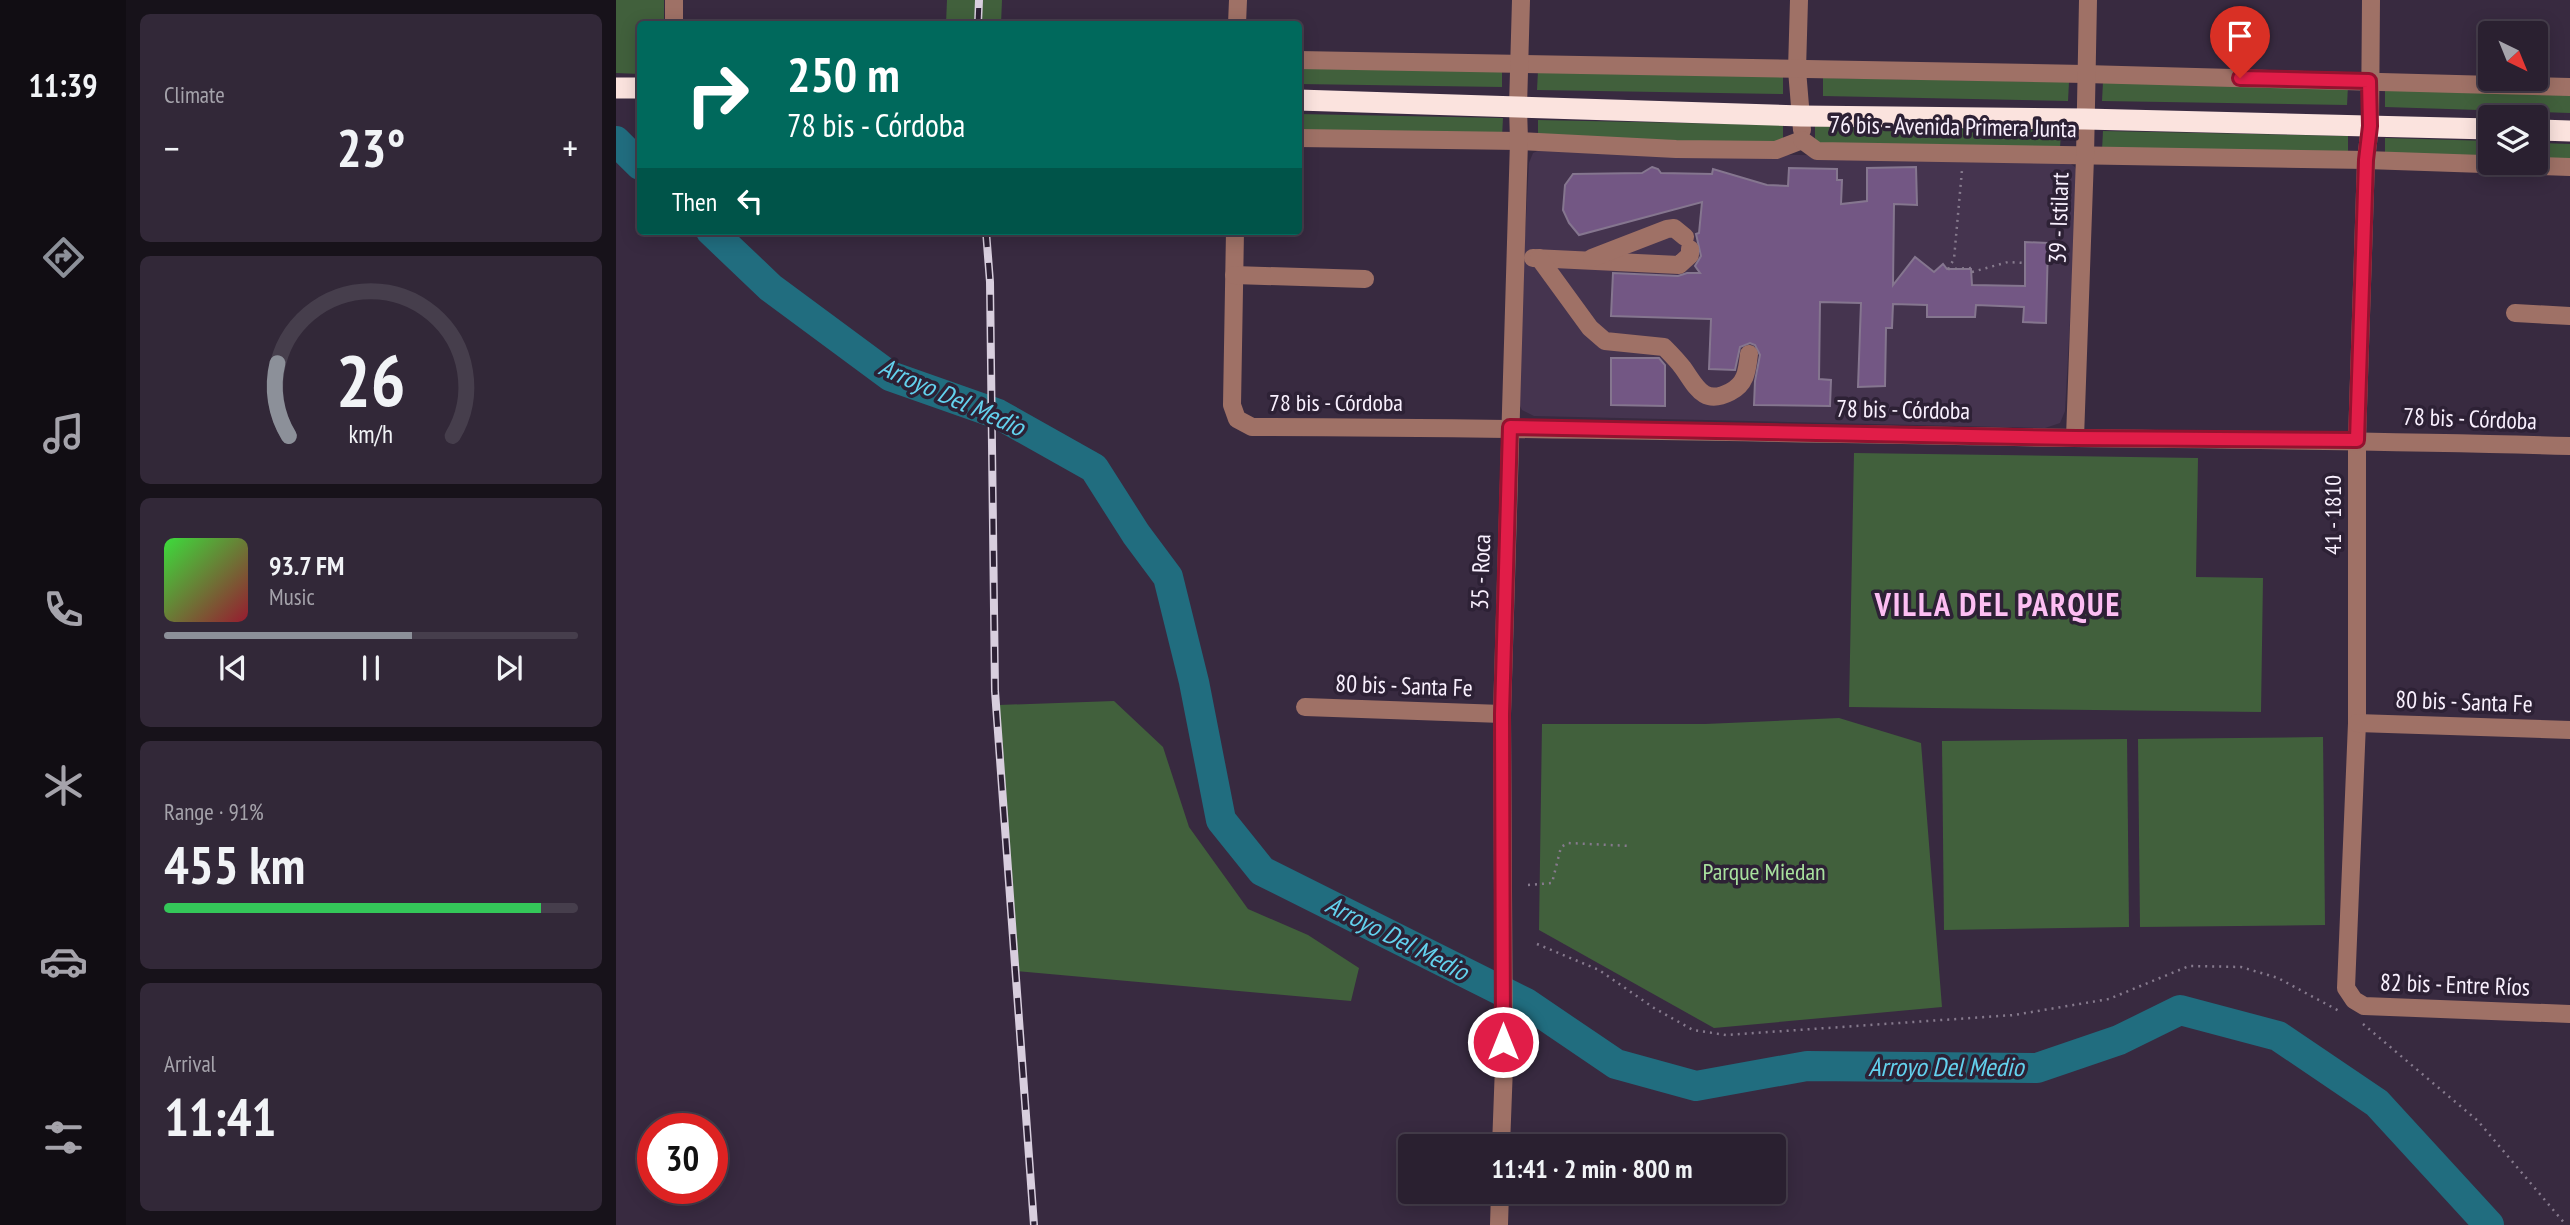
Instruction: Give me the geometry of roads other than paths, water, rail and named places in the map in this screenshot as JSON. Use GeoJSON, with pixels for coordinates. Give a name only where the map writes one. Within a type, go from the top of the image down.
{"type":"FeatureCollection","features":[{"type":"Feature","properties":{"kind":"highway"},"geometry":{"type":"LineString","coordinates":[[616,88],[637,88]]}},
{"type":"Feature","properties":{"kind":"highway","name":"76 bis - Avenida Primera Junta"},"geometry":{"type":"LineString","coordinates":[[1302,100],[1801,116],[2085,119],[2478,129]]}},
{"type":"Feature","properties":{"kind":"highway"},"geometry":{"type":"LineString","coordinates":[[2548,130],[2570,131]]}},
{"type":"Feature","properties":{"kind":"street"},"geometry":{"type":"LineString","coordinates":[[674,0],[674,21]]}},
{"type":"Feature","properties":{"kind":"street"},"geometry":{"type":"LineString","coordinates":[[1237,21],[1238,0]]}},
{"type":"Feature","properties":{"kind":"street","name":"35 - Roca"},"geometry":{"type":"LineString","coordinates":[[1501,1134],[1504,1066],[1502,714],[1520,141],[1518,107],[1521,0]]}},
{"type":"Feature","properties":{"kind":"street"},"geometry":{"type":"LineString","coordinates":[[1799,0],[1797,70],[1802,140]]}},
{"type":"Feature","properties":{"kind":"street","name":"39 - Istilart"},"geometry":{"type":"LineString","coordinates":[[2076,438],[2088,0]]}},
{"type":"Feature","properties":{"kind":"street","name":"41 - 1810"},"geometry":{"type":"LineString","coordinates":[[2346,988],[2357,723],[2357,440],[2366,160],[2370,126],[2371,0]]}},
{"type":"Feature","properties":{"kind":"street"},"geometry":{"type":"LineString","coordinates":[[1302,60],[2085,74],[2570,87]]}},
{"type":"Feature","properties":{"kind":"street","name":"76 bis - Avenida Primera Junta"},"geometry":{"type":"LineString","coordinates":[[1302,138],[1520,141],[1676,149],[1776,150],[1802,140],[1817,151],[2366,160],[2570,167]]}},
{"type":"Feature","properties":{"kind":"street"},"geometry":{"type":"LineString","coordinates":[[1515,257],[1584,261],[1679,265],[1690,255],[1687,243],[1674,228],[1584,261]]}},
{"type":"Feature","properties":{"kind":"street"},"geometry":{"type":"LineString","coordinates":[[1235,235],[1234,275],[1365,279]]}},
{"type":"Feature","properties":{"kind":"street"},"geometry":{"type":"LineString","coordinates":[[1539,258],[1590,328],[1605,341],[1664,348],[1684,369],[1693,386],[1705,396],[1719,397],[1741,384],[1747,373],[1749,354]]}},
{"type":"Feature","properties":{"kind":"street","name":"78 bis - Córdoba"},"geometry":{"type":"LineString","coordinates":[[1234,275],[1232,405],[1237,419],[1252,427],[1510,427],[2076,438],[2357,440],[2570,446]]}},
{"type":"Feature","properties":{"kind":"street"},"geometry":{"type":"LineString","coordinates":[[2515,313],[2570,316]]}},
{"type":"Feature","properties":{"kind":"street","name":"80 bis - Santa Fe"},"geometry":{"type":"LineString","coordinates":[[1305,707],[1502,714]]}},
{"type":"Feature","properties":{"kind":"street","name":"80 bis - Santa Fe"},"geometry":{"type":"LineString","coordinates":[[2357,723],[2570,730]]}},
{"type":"Feature","properties":{"kind":"street","name":"82 bis - Entre Ríos"},"geometry":{"type":"LineString","coordinates":[[2346,988],[2354,1000],[2364,1006],[2570,1014]]}},
{"type":"Feature","properties":{"kind":"street"},"geometry":{"type":"LineString","coordinates":[[1499,1225],[1500,1204]]}},
{"type":"Feature","properties":{"kind":"waterway","name":"Arroyo Del Medio"},"geometry":{"type":"LineString","coordinates":[[616,141],[637,162]]}},
{"type":"Feature","properties":{"kind":"waterway","name":"Arroyo Del Medio"},"geometry":{"type":"LineString","coordinates":[[715,235],[771,288],[890,376],[998,414],[1094,468],[1136,534],[1168,577],[1194,682],[1221,820],[1262,871],[1526,1003],[1616,1064],[1696,1086],[1807,1066],[2037,1068],[2119,1040],[2180,1010],[2278,1036],[2377,1103],[2489,1225]]}},
{"type":"Feature","properties":{"kind":"railway"},"geometry":{"type":"LineString","coordinates":[[978,21],[979,0]]}},
{"type":"Feature","properties":{"kind":"railway"},"geometry":{"type":"LineString","coordinates":[[986,235],[990,282],[995,691],[1034,1225]]}},
{"type":"Feature","properties":{"kind":"district","name":"VILLA DEL PARQUE"},"geometry":{"type":"Point","coordinates":[1998,605]}},
{"type":"Feature","properties":{"kind":"park label","name":"Parque Miedan"},"geometry":{"type":"Point","coordinates":[1764,872]}}]}
